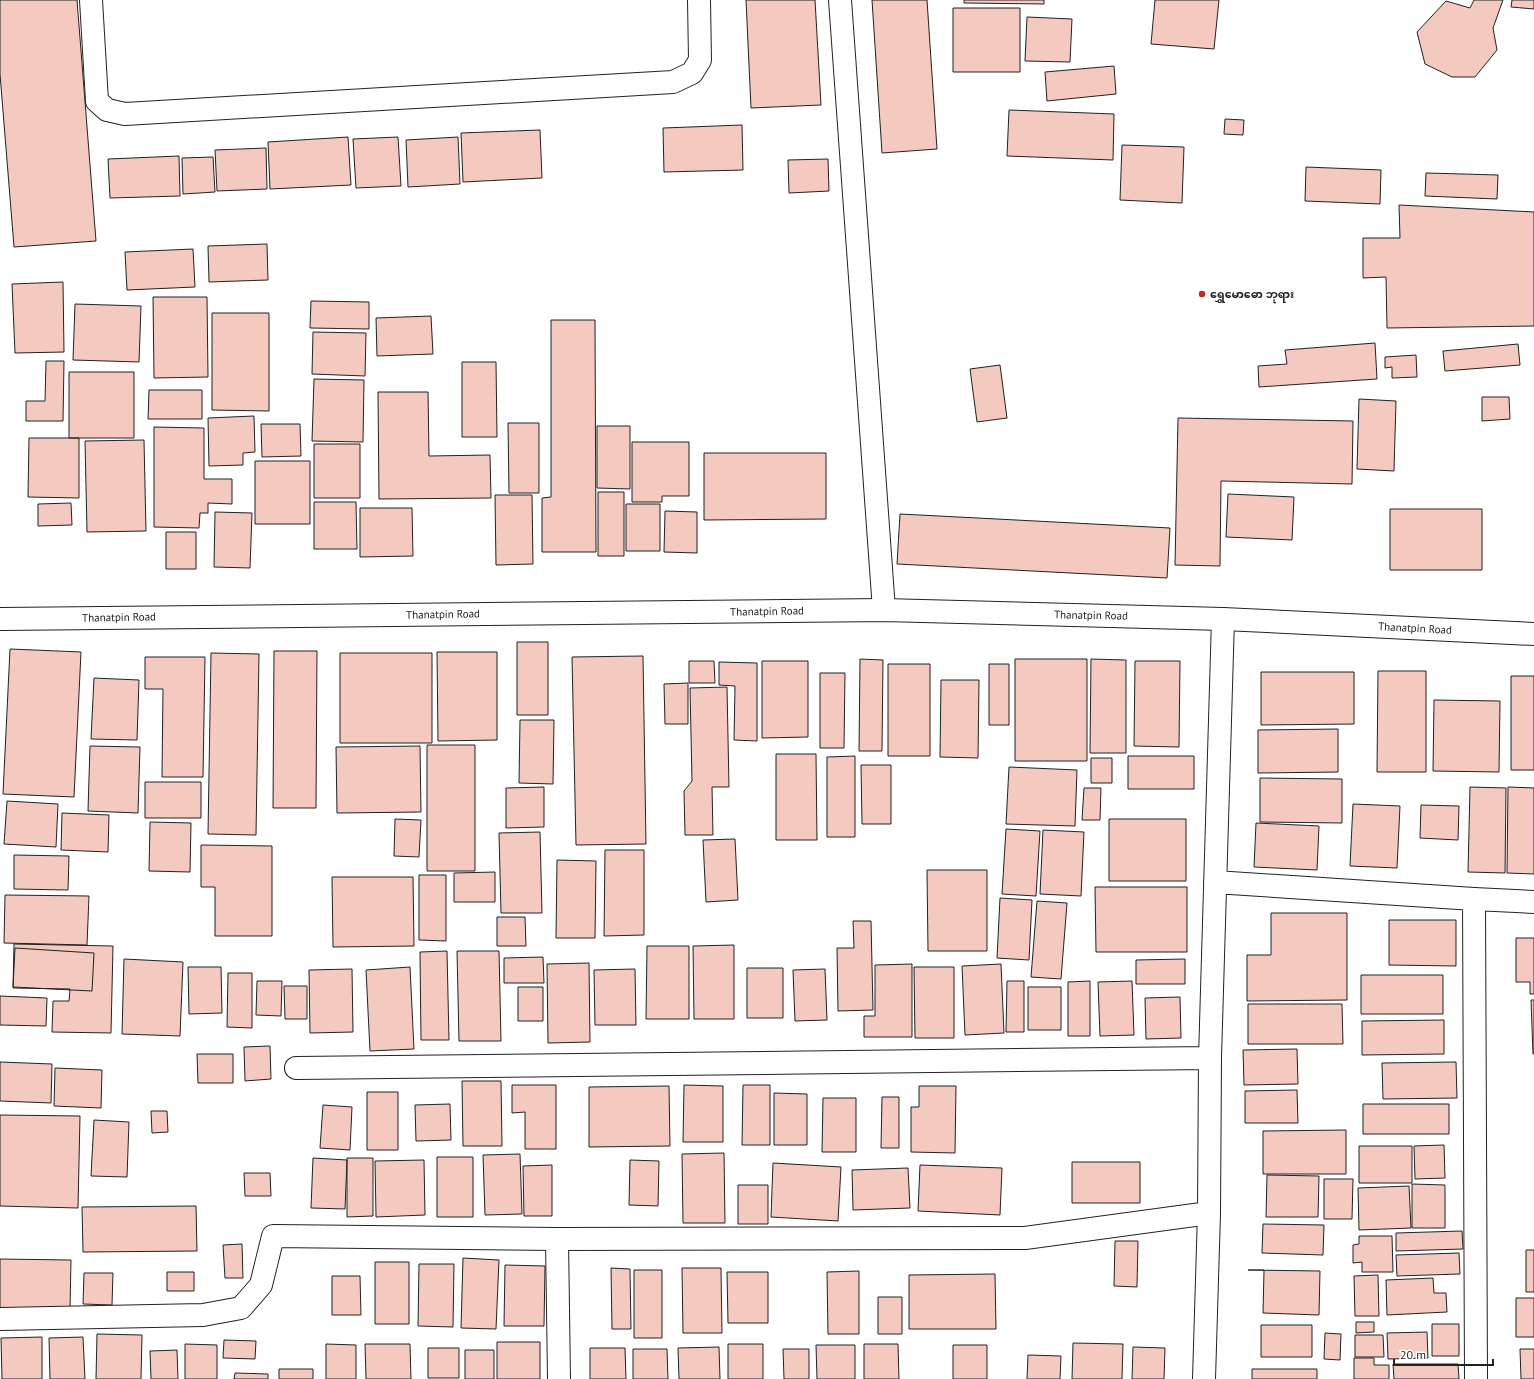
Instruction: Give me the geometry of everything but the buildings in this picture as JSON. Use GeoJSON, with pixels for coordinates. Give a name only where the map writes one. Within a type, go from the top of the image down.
{"type":"FeatureCollection","features":[{"type":"Feature","properties":{"kind":"street"},"geometry":{"type":"LineString","coordinates":[[91,0],[97,101],[108,110],[125,114],[672,82],[692,73],[700,60],[699,0]]}},
{"type":"Feature","properties":{"kind":"street"},"geometry":{"type":"LineString","coordinates":[[840,0],[884,610]]}},
{"type":"Feature","properties":{"kind":"street","name":"Thanatpin Road"},"geometry":{"type":"LineString","coordinates":[[0,619],[884,610],[1223,619],[1534,634]]}},
{"type":"Feature","properties":{"kind":"street"},"geometry":{"type":"LineString","coordinates":[[1204,1379],[1210,1058],[1223,619]]}},
{"type":"Feature","properties":{"kind":"street"},"geometry":{"type":"LineString","coordinates":[[1215,882],[1534,902]]}},
{"type":"Feature","properties":{"kind":"street"},"geometry":{"type":"LineString","coordinates":[[1474,899],[1476,1379]]}},
{"type":"Feature","properties":{"kind":"street"},"geometry":{"type":"LineString","coordinates":[[296,1068],[1210,1058]]}},
{"type":"Feature","properties":{"kind":"street"},"geometry":{"type":"LineString","coordinates":[[0,1319],[203,1316],[241,1308],[261,1285],[273,1236],[557,1239],[1025,1238],[1208,1213]]}},
{"type":"Feature","properties":{"kind":"street"},"geometry":{"type":"LineString","coordinates":[[557,1239],[559,1379]]}},
{"type":"Feature","properties":{"kind":"place","name":"ရွှေမောဓော ဘုရား"},"geometry":{"type":"Point","coordinates":[1202,294]}}]}
